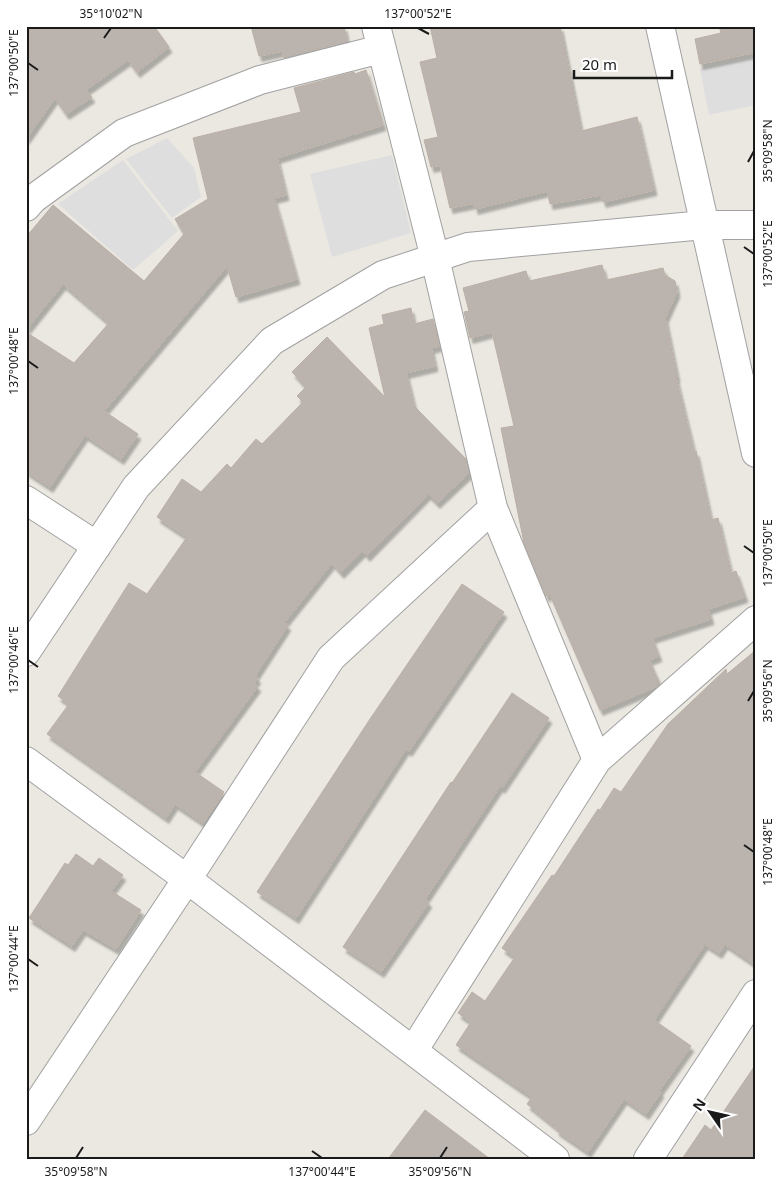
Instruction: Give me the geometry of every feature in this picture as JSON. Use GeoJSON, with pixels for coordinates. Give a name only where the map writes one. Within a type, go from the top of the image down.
{"type":"FeatureCollection","features":[{"type":"Feature","properties":{"kind":"street"},"geometry":{"type":"LineString","coordinates":[[660,26],[756,453]]}},
{"type":"Feature","properties":{"kind":"street"},"geometry":{"type":"LineString","coordinates":[[26,207],[33,199],[124,133],[260,80],[379,38],[435,258],[493,508],[597,760]]}},
{"type":"Feature","properties":{"kind":"street"},"geometry":{"type":"LineString","coordinates":[[26,652],[136,487],[272,341],[383,275],[468,247],[704,225],[756,225]]}},
{"type":"Feature","properties":{"kind":"street"},"geometry":{"type":"LineString","coordinates":[[26,500],[97,546]]}},
{"type":"Feature","properties":{"kind":"street"},"geometry":{"type":"LineString","coordinates":[[26,1121],[331,658],[493,508]]}},
{"type":"Feature","properties":{"kind":"street"},"geometry":{"type":"LineString","coordinates":[[413,1051],[597,760],[756,620]]}},
{"type":"Feature","properties":{"kind":"street"},"geometry":{"type":"LineString","coordinates":[[26,761],[187,879],[555,1159]]}},
{"type":"Feature","properties":{"kind":"street"},"geometry":{"type":"LineString","coordinates":[[648,1159],[756,994]]}},
{"type":"Feature","properties":{"kind":"shaded area"},"geometry":{"type":"Polygon","coordinates":[[[756,57],[756,105],[709,115],[700,69],[756,57]]]}},
{"type":"Feature","properties":{"kind":"shaded area"},"geometry":{"type":"Polygon","coordinates":[[[167,138],[194,168],[201,197],[172,218],[126,159],[167,138]]]}},
{"type":"Feature","properties":{"kind":"shaded area"},"geometry":{"type":"Polygon","coordinates":[[[392,155],[411,233],[332,257],[310,174],[392,155]]]}},
{"type":"Feature","properties":{"kind":"shaded area"},"geometry":{"type":"Polygon","coordinates":[[[123,160],[178,231],[133,270],[58,204],[123,160]]]}},
{"type":"Feature","properties":{"kind":"building"},"geometry":{"type":"Polygon","coordinates":[[[26,26],[154,26],[169,47],[137,72],[128,60],[86,90],[92,97],[66,114],[55,98],[26,139],[26,26]]]}},
{"type":"Feature","properties":{"kind":"building"},"geometry":{"type":"Polygon","coordinates":[[[251,26],[344,26],[347,41],[284,58],[282,51],[259,56],[251,26]]]}},
{"type":"Feature","properties":{"kind":"building"},"geometry":{"type":"Polygon","coordinates":[[[430,26],[560,26],[581,131],[637,117],[654,190],[603,202],[601,195],[550,204],[547,191],[475,209],[474,203],[450,208],[440,165],[431,167],[424,140],[438,137],[420,62],[437,58],[430,26]]]}},
{"type":"Feature","properties":{"kind":"building"},"geometry":{"type":"Polygon","coordinates":[[[719,26],[756,26],[756,52],[700,64],[695,39],[721,33],[719,26]]]}},
{"type":"Feature","properties":{"kind":"building"},"geometry":{"type":"Polygon","coordinates":[[[366,70],[383,125],[277,158],[286,195],[274,198],[297,279],[236,297],[227,266],[104,411],[138,434],[121,459],[85,435],[50,487],[26,471],[26,332],[74,363],[109,323],[63,284],[26,330],[26,237],[53,205],[144,281],[184,234],[175,219],[208,199],[193,138],[301,112],[294,88],[366,70]]]}},
{"type":"Feature","properties":{"kind":"building"},"geometry":{"type":"Polygon","coordinates":[[[602,265],[606,280],[663,268],[665,275],[675,281],[677,292],[665,318],[676,378],[694,452],[696,451],[711,520],[718,518],[731,573],[736,571],[745,597],[708,609],[711,619],[652,638],[659,656],[649,660],[660,684],[600,710],[550,595],[546,596],[524,543],[501,428],[514,426],[492,332],[470,338],[464,312],[469,311],[463,288],[526,271],[529,281],[602,265]]]}},
{"type":"Feature","properties":{"kind":"building"},"geometry":{"type":"Polygon","coordinates":[[[411,308],[414,324],[433,319],[439,346],[431,348],[435,366],[406,373],[414,406],[466,459],[469,473],[437,503],[428,494],[367,556],[363,551],[341,573],[332,563],[284,623],[288,625],[255,676],[258,678],[254,683],[258,686],[195,772],[224,792],[203,823],[175,804],[166,818],[47,734],[69,704],[58,696],[129,583],[147,594],[187,537],[157,517],[182,479],[201,492],[227,464],[231,468],[256,439],[262,444],[303,402],[297,396],[306,387],[292,372],[327,337],[385,397],[369,328],[384,324],[382,315],[411,308]]]}},
{"type":"Feature","properties":{"kind":"building"},"geometry":{"type":"Polygon","coordinates":[[[462,584],[504,612],[409,751],[406,749],[296,918],[257,892],[370,719],[462,584]]]}},
{"type":"Feature","properties":{"kind":"building"},"geometry":{"type":"Polygon","coordinates":[[[756,650],[756,965],[725,944],[719,953],[705,944],[654,1020],[691,1046],[659,1091],[661,1092],[646,1114],[624,1099],[588,1152],[556,1130],[557,1128],[527,1104],[532,1097],[456,1045],[471,1022],[458,1013],[472,992],[485,1001],[515,957],[502,948],[614,788],[621,792],[668,724],[726,669],[727,674],[756,650]]]}},
{"type":"Feature","properties":{"kind":"building"},"geometry":{"type":"Polygon","coordinates":[[[512,693],[549,718],[502,788],[500,786],[425,899],[429,902],[381,972],[343,947],[512,693]]]}},
{"type":"Feature","properties":{"kind":"building"},"geometry":{"type":"Polygon","coordinates":[[[76,854],[93,866],[99,858],[123,875],[111,891],[141,910],[116,949],[83,930],[72,946],[29,918],[65,863],[68,865],[76,854]]]}},
{"type":"Feature","properties":{"kind":"building"},"geometry":{"type":"Polygon","coordinates":[[[756,1064],[756,1159],[682,1159],[705,1125],[711,1130],[756,1064]]]}},
{"type":"Feature","properties":{"kind":"building"},"geometry":{"type":"Polygon","coordinates":[[[425,1110],[490,1159],[388,1159],[425,1110]]]}}]}
